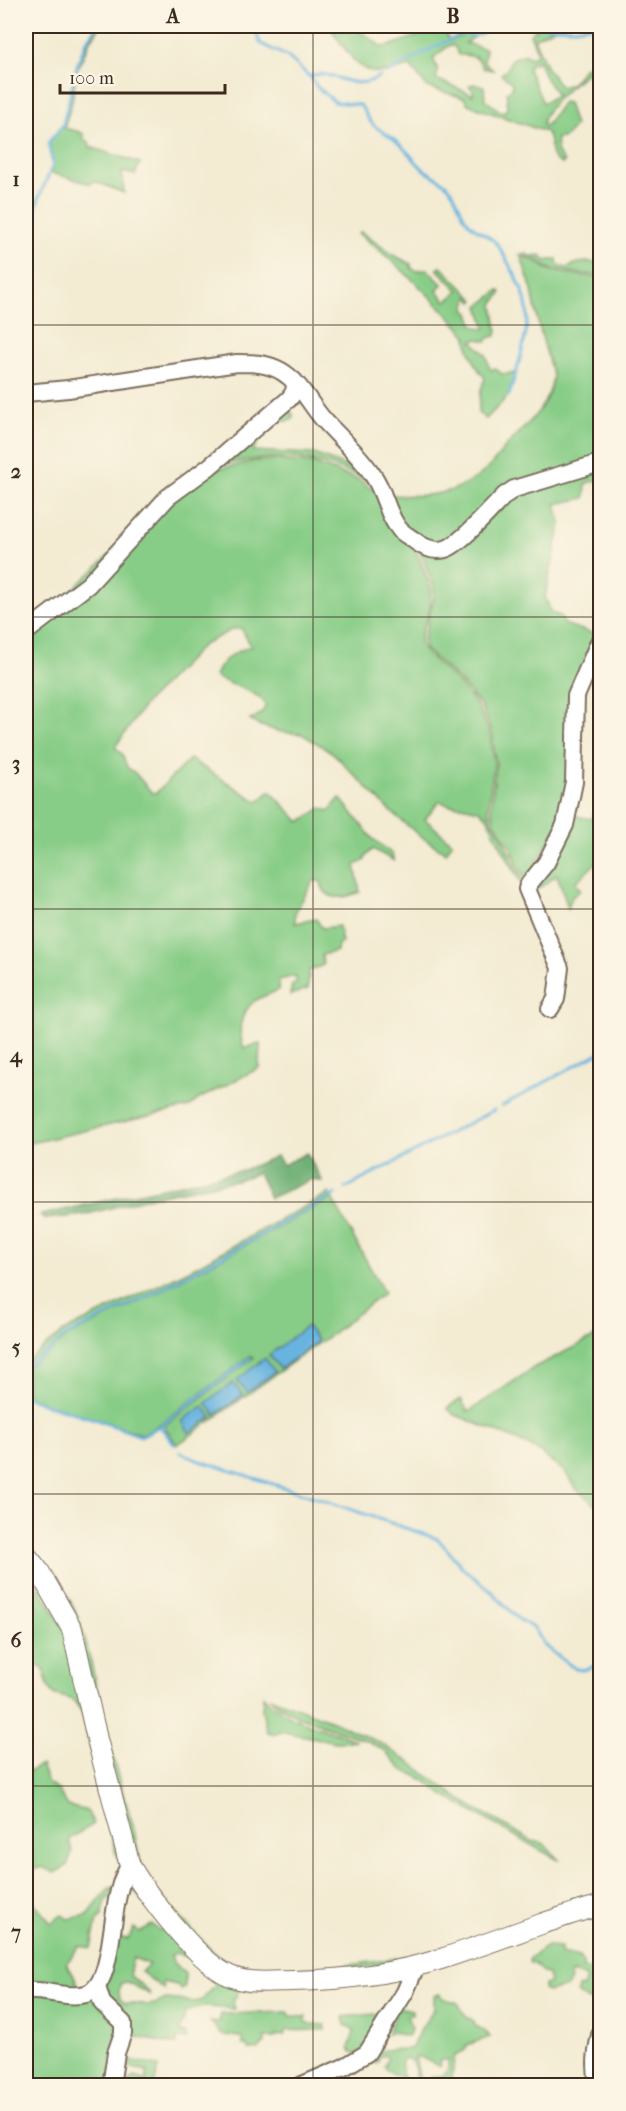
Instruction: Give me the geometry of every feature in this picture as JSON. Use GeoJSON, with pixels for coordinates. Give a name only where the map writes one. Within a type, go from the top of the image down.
{"type":"FeatureCollection","features":[{"type":"Feature","properties":{"kind":"main road"},"geometry":{"type":"LineString","coordinates":[[26,1555],[51,1590],[72,1629],[100,1751],[130,1866],[164,1914],[214,1967],[237,1979],[309,1981],[416,1966],[600,1906]]}},
{"type":"Feature","properties":{"kind":"street"},"geometry":{"type":"LineString","coordinates":[[26,393],[68,389],[237,363],[257,363],[270,366],[283,372],[294,381],[322,418],[366,464],[377,480],[390,513],[400,530],[423,546],[436,550],[446,549],[457,543],[513,489],[600,464]]}},
{"type":"Feature","properties":{"kind":"street"},"geometry":{"type":"LineString","coordinates":[[26,632],[88,585],[168,497],[209,467],[288,399],[296,387],[294,381]]}},
{"type":"Feature","properties":{"kind":"street"},"geometry":{"type":"LineString","coordinates":[[550,1009],[556,999],[560,968],[527,889],[546,863],[565,825],[574,782],[576,696],[600,640]]}},
{"type":"Feature","properties":{"kind":"street"},"geometry":{"type":"LineString","coordinates":[[26,1991],[87,1994],[97,1987],[105,1970],[121,1879],[130,1866]]}},
{"type":"Feature","properties":{"kind":"street"},"geometry":{"type":"LineString","coordinates":[[300,2085],[344,2067],[367,2053],[405,1992],[416,1966]]}},
{"type":"Feature","properties":{"kind":"street"},"geometry":{"type":"LineString","coordinates":[[97,1987],[102,2003],[123,2023],[123,2033],[116,2053],[111,2085]]}},
{"type":"Feature","properties":{"kind":"street"},"geometry":{"type":"LineString","coordinates":[[599,2085],[595,2064],[600,2035]]}},
{"type":"Feature","properties":{"kind":"green space"},"geometry":{"type":"Polygon","coordinates":[[[503,25],[511,25],[554,28],[534,38],[547,68],[559,85],[562,87],[572,83],[585,67],[590,71],[560,96],[544,119],[545,127],[563,102],[568,103],[575,126],[564,138],[557,138],[556,142],[560,157],[564,162],[562,164],[553,157],[549,136],[546,132],[477,108],[468,104],[464,98],[427,87],[410,66],[385,73],[365,69],[351,57],[329,26],[355,26],[381,47],[437,29],[446,34],[450,41],[463,35],[476,36],[465,43],[486,49],[484,61],[493,70],[483,68],[474,57],[459,55],[454,46],[450,45],[433,58],[438,70],[436,79],[473,95],[473,90],[469,86],[473,84],[484,87],[485,100],[503,113],[507,109],[507,92],[512,88],[512,83],[501,74],[507,70],[511,59],[526,54],[529,58],[538,54],[530,34],[537,29],[521,26],[487,30],[503,25]],[[539,61],[530,64],[528,69],[543,103],[557,95],[545,77],[539,61]]]}},
{"type":"Feature","properties":{"kind":"green space"},"geometry":{"type":"Polygon","coordinates":[[[98,26],[101,26],[90,41],[76,73],[72,102],[64,128],[80,132],[84,135],[83,139],[89,142],[90,147],[140,163],[135,175],[122,172],[124,193],[94,181],[91,184],[51,173],[53,165],[48,143],[63,125],[77,65],[87,42],[98,26]]]}},
{"type":"Feature","properties":{"kind":"green space"},"geometry":{"type":"Polygon","coordinates":[[[361,232],[395,256],[411,264],[411,268],[416,271],[427,269],[442,284],[437,291],[446,301],[459,291],[437,269],[441,267],[475,300],[473,302],[468,297],[465,310],[469,313],[474,326],[486,328],[479,306],[499,290],[501,293],[493,304],[496,336],[488,338],[487,341],[478,339],[472,341],[486,355],[492,370],[495,368],[502,374],[515,373],[509,395],[486,419],[478,413],[485,378],[473,358],[467,336],[415,282],[358,233],[361,232]]]}},
{"type":"Feature","properties":{"kind":"green space"},"geometry":{"type":"Polygon","coordinates":[[[526,253],[529,256],[541,255],[545,261],[557,259],[557,264],[566,268],[583,262],[600,264],[600,275],[552,269],[537,259],[520,255],[526,253]]]}},
{"type":"Feature","properties":{"kind":"green space"},"geometry":{"type":"Polygon","coordinates":[[[521,257],[536,261],[552,271],[600,277],[600,460],[526,481],[443,548],[403,531],[390,495],[416,496],[441,493],[475,479],[490,466],[544,403],[553,377],[532,290],[521,257]]]}},
{"type":"Feature","properties":{"kind":"green space"},"geometry":{"type":"Polygon","coordinates":[[[295,396],[303,404],[297,402],[289,409],[293,414],[293,419],[279,422],[271,427],[253,451],[314,454],[362,472],[370,482],[331,466],[295,458],[259,459],[218,465],[295,396]]]}},
{"type":"Feature","properties":{"kind":"green space"},"geometry":{"type":"Polygon","coordinates":[[[255,461],[313,463],[359,480],[375,491],[412,541],[431,588],[430,609],[420,642],[424,651],[462,686],[477,705],[490,733],[494,764],[488,809],[492,822],[527,884],[557,969],[554,997],[525,890],[487,817],[479,810],[448,805],[440,801],[425,819],[452,843],[446,853],[420,836],[390,811],[333,753],[302,734],[281,732],[250,720],[262,712],[265,705],[261,699],[215,676],[229,657],[251,646],[241,628],[231,630],[203,645],[146,703],[115,747],[122,754],[127,767],[152,793],[156,793],[190,759],[258,802],[270,791],[300,822],[321,808],[329,811],[340,798],[372,838],[392,854],[394,861],[373,849],[364,861],[355,865],[360,892],[348,896],[331,896],[323,889],[321,882],[316,880],[312,883],[295,913],[295,923],[316,919],[322,928],[339,926],[342,943],[338,944],[337,951],[322,955],[323,965],[309,971],[308,989],[290,995],[292,985],[297,981],[295,976],[279,980],[278,990],[252,1003],[244,1013],[241,1036],[244,1048],[260,1044],[259,1068],[199,1099],[189,1107],[26,1144],[26,634],[170,498],[214,470],[255,461]]]}},
{"type":"Feature","properties":{"kind":"green space"},"geometry":{"type":"Polygon","coordinates":[[[600,466],[600,480],[586,483],[585,498],[556,504],[561,524],[545,596],[551,613],[561,616],[564,624],[595,634],[600,624],[600,633],[575,693],[569,803],[528,880],[494,821],[491,808],[496,764],[492,732],[480,704],[463,684],[426,650],[423,642],[434,587],[417,544],[435,552],[506,495],[600,466]]]}},
{"type":"Feature","properties":{"kind":"green space"},"geometry":{"type":"Polygon","coordinates":[[[600,795],[600,859],[575,883],[581,890],[572,897],[568,908],[557,875],[531,894],[571,815],[592,819],[600,795]]]}},
{"type":"Feature","properties":{"kind":"green space"},"geometry":{"type":"Polygon","coordinates":[[[307,1153],[323,1182],[312,1179],[270,1198],[258,1173],[237,1180],[151,1197],[85,1215],[46,1219],[40,1215],[243,1170],[277,1156],[283,1165],[307,1153]]]}},
{"type":"Feature","properties":{"kind":"green space"},"geometry":{"type":"Polygon","coordinates":[[[329,1193],[330,1196],[158,1290],[65,1336],[26,1364],[26,1361],[65,1331],[191,1269],[329,1193]]]}},
{"type":"Feature","properties":{"kind":"green space"},"geometry":{"type":"Polygon","coordinates":[[[332,1198],[384,1293],[329,1336],[177,1445],[164,1426],[253,1358],[250,1356],[164,1421],[142,1434],[44,1403],[26,1395],[26,1367],[47,1354],[66,1337],[159,1292],[332,1198]],[[307,1327],[269,1355],[279,1368],[318,1341],[307,1327]]]}},
{"type":"Feature","properties":{"kind":"green space"},"geometry":{"type":"Polygon","coordinates":[[[600,1334],[600,1509],[575,1488],[565,1472],[535,1449],[453,1414],[447,1408],[461,1399],[468,1412],[535,1367],[600,1334]]]}},
{"type":"Feature","properties":{"kind":"green space"},"geometry":{"type":"Polygon","coordinates":[[[36,1556],[64,1589],[82,1628],[143,1868],[150,1882],[167,1903],[205,1944],[227,1962],[255,1971],[335,1967],[406,1957],[451,1947],[600,1895],[600,1900],[441,1953],[394,1964],[269,1976],[229,1971],[221,1966],[174,1918],[137,1867],[131,1853],[71,1611],[34,1557],[36,1556]]]}},
{"type":"Feature","properties":{"kind":"green space"},"geometry":{"type":"Polygon","coordinates":[[[26,1565],[67,1634],[121,1865],[116,1855],[82,1712],[73,1700],[53,1694],[48,1687],[43,1667],[30,1666],[26,1655],[26,1565]]]}},
{"type":"Feature","properties":{"kind":"green space"},"geometry":{"type":"Polygon","coordinates":[[[263,1696],[272,1705],[294,1718],[357,1741],[336,1742],[279,1731],[276,1734],[267,1732],[262,1710],[263,1696]]]}},
{"type":"Feature","properties":{"kind":"green space"},"geometry":{"type":"Polygon","coordinates":[[[269,1697],[379,1742],[461,1800],[532,1841],[543,1843],[560,1861],[444,1796],[424,1780],[401,1769],[385,1751],[368,1741],[298,1716],[278,1706],[269,1697]]]}},
{"type":"Feature","properties":{"kind":"green space"},"geometry":{"type":"Polygon","coordinates":[[[41,1765],[48,1784],[58,1790],[68,1806],[87,1811],[94,1824],[69,1839],[72,1852],[67,1866],[54,1873],[42,1868],[30,1872],[26,1889],[26,1766],[29,1772],[41,1765]]]}},
{"type":"Feature","properties":{"kind":"green space"},"geometry":{"type":"Polygon","coordinates":[[[126,1880],[252,1991],[240,1989],[233,2002],[235,2009],[203,2008],[185,2013],[180,2033],[186,2034],[187,2039],[177,2038],[177,2045],[136,2037],[133,2032],[125,2030],[102,1996],[114,1933],[121,1938],[128,1939],[134,1928],[139,1932],[152,1925],[159,1930],[165,1929],[126,1880]],[[176,1953],[171,1955],[173,1961],[185,1974],[185,1987],[181,1990],[177,1985],[163,1982],[164,1989],[141,1972],[149,1964],[133,1958],[131,1977],[151,1995],[128,1982],[121,1983],[120,1999],[124,2003],[149,2005],[166,1999],[195,2002],[202,2000],[215,1986],[214,1979],[194,1959],[176,1953]]]}},
{"type":"Feature","properties":{"kind":"green space"},"geometry":{"type":"Polygon","coordinates":[[[114,1887],[112,1896],[106,1900],[102,1916],[97,1920],[91,1948],[79,1946],[66,1964],[74,1975],[79,1989],[26,1986],[26,1894],[51,1923],[62,1915],[68,1919],[88,1915],[108,1889],[114,1887]]]}},
{"type":"Feature","properties":{"kind":"green space"},"geometry":{"type":"Polygon","coordinates":[[[547,1946],[561,1947],[561,1953],[579,1957],[583,1963],[583,1969],[600,1968],[600,1985],[593,1994],[600,1999],[600,2005],[591,2000],[588,2001],[577,1993],[578,1987],[584,1986],[586,1977],[571,1973],[568,1987],[548,1992],[544,1989],[544,1985],[550,1983],[548,1974],[543,1973],[535,1964],[529,1962],[530,1958],[547,1946]]]}},
{"type":"Feature","properties":{"kind":"green space"},"geometry":{"type":"Polygon","coordinates":[[[95,1993],[118,2020],[109,2085],[26,2085],[26,1994],[95,1993]]]}},
{"type":"Feature","properties":{"kind":"green space"},"geometry":{"type":"Polygon","coordinates":[[[440,1994],[442,1998],[458,2003],[466,2017],[474,2021],[475,2026],[485,2031],[490,2037],[467,2045],[465,2050],[454,2057],[452,2080],[432,2085],[432,2076],[443,2076],[448,2069],[448,2059],[439,2061],[440,2067],[420,2057],[415,2057],[420,2081],[415,2080],[415,2069],[411,2060],[404,2058],[401,2060],[403,2078],[387,2071],[384,2066],[388,2058],[385,2055],[380,2056],[377,2063],[359,2062],[366,2057],[390,2049],[411,2049],[434,2009],[434,1995],[440,1994]]]}},
{"type":"Feature","properties":{"kind":"green space"},"geometry":{"type":"Polygon","coordinates":[[[398,2007],[412,2010],[412,2015],[407,2015],[411,2029],[409,2035],[394,2032],[387,2034],[398,2007]]]}},
{"type":"Feature","properties":{"kind":"green space"},"geometry":{"type":"Polygon","coordinates":[[[288,2012],[291,2016],[306,2017],[306,2022],[310,2024],[326,2025],[325,2030],[287,2030],[285,2035],[264,2038],[265,2043],[258,2050],[249,2049],[248,2045],[243,2045],[241,2037],[222,2035],[210,2021],[219,2022],[221,2014],[288,2012]]]}},
{"type":"Feature","properties":{"kind":"green space"},"geometry":{"type":"Polygon","coordinates":[[[387,2013],[359,2054],[351,2052],[349,2048],[354,2032],[345,2025],[343,2017],[387,2013]]]}},
{"type":"Feature","properties":{"kind":"green space"},"geometry":{"type":"Polygon","coordinates":[[[119,2058],[159,2066],[156,2085],[115,2086],[115,2082],[128,2084],[135,2077],[146,2081],[147,2071],[118,2064],[119,2058]]]}},
{"type":"Feature","properties":{"kind":"water"},"geometry":{"type":"Polygon","coordinates":[[[307,1326],[318,1341],[280,1369],[269,1355],[307,1326]]]}},
{"type":"Feature","properties":{"kind":"water"},"geometry":{"type":"Polygon","coordinates":[[[265,1358],[275,1372],[247,1392],[237,1380],[265,1358]]]}},
{"type":"Feature","properties":{"kind":"water"},"geometry":{"type":"Polygon","coordinates":[[[233,1383],[243,1395],[215,1415],[206,1403],[233,1383]]]}},
{"type":"Feature","properties":{"kind":"water"},"geometry":{"type":"Polygon","coordinates":[[[203,1406],[212,1417],[189,1433],[182,1421],[203,1406]]]}},
{"type":"Feature","properties":{"kind":"waterway"},"geometry":{"type":"LineString","coordinates":[[26,243],[39,197],[53,165],[48,143],[63,125],[77,65],[86,42],[97,26]]}},
{"type":"Feature","properties":{"kind":"waterway"},"geometry":{"type":"LineString","coordinates":[[254,26],[260,43],[288,57],[335,102],[360,105],[375,126],[400,145],[428,173],[448,186],[469,223],[498,245],[519,284],[527,309],[519,364],[509,395]]}},
{"type":"Feature","properties":{"kind":"waterway"},"geometry":{"type":"LineString","coordinates":[[387,73],[462,34],[476,36],[497,26]]}},
{"type":"Feature","properties":{"kind":"waterway"},"geometry":{"type":"LineString","coordinates":[[531,26],[574,28],[590,26]]}},
{"type":"Feature","properties":{"kind":"waterway"},"geometry":{"type":"LineString","coordinates":[[311,76],[327,75],[360,83],[380,76]]}},
{"type":"Feature","properties":{"kind":"waterway"},"geometry":{"type":"LineString","coordinates":[[26,292],[30,301]]}},
{"type":"Feature","properties":{"kind":"waterway"},"geometry":{"type":"LineString","coordinates":[[502,1106],[600,1052]]}},
{"type":"Feature","properties":{"kind":"waterway"},"geometry":{"type":"LineString","coordinates":[[346,1188],[494,1110]]}},
{"type":"Feature","properties":{"kind":"waterway"},"geometry":{"type":"LineString","coordinates":[[26,1365],[46,1353],[65,1336],[158,1291],[336,1194]]}},
{"type":"Feature","properties":{"kind":"waterway"},"geometry":{"type":"LineString","coordinates":[[26,1396],[141,1436],[160,1426],[250,1358]]}},
{"type":"Feature","properties":{"kind":"waterway"},"geometry":{"type":"LineString","coordinates":[[160,1426],[174,1444]]}},
{"type":"Feature","properties":{"kind":"waterway"},"geometry":{"type":"LineString","coordinates":[[180,1452],[194,1459],[438,1539],[464,1569],[492,1592],[518,1619],[535,1629],[544,1645],[560,1658],[576,1669],[582,1670],[600,1665]]}}]}
